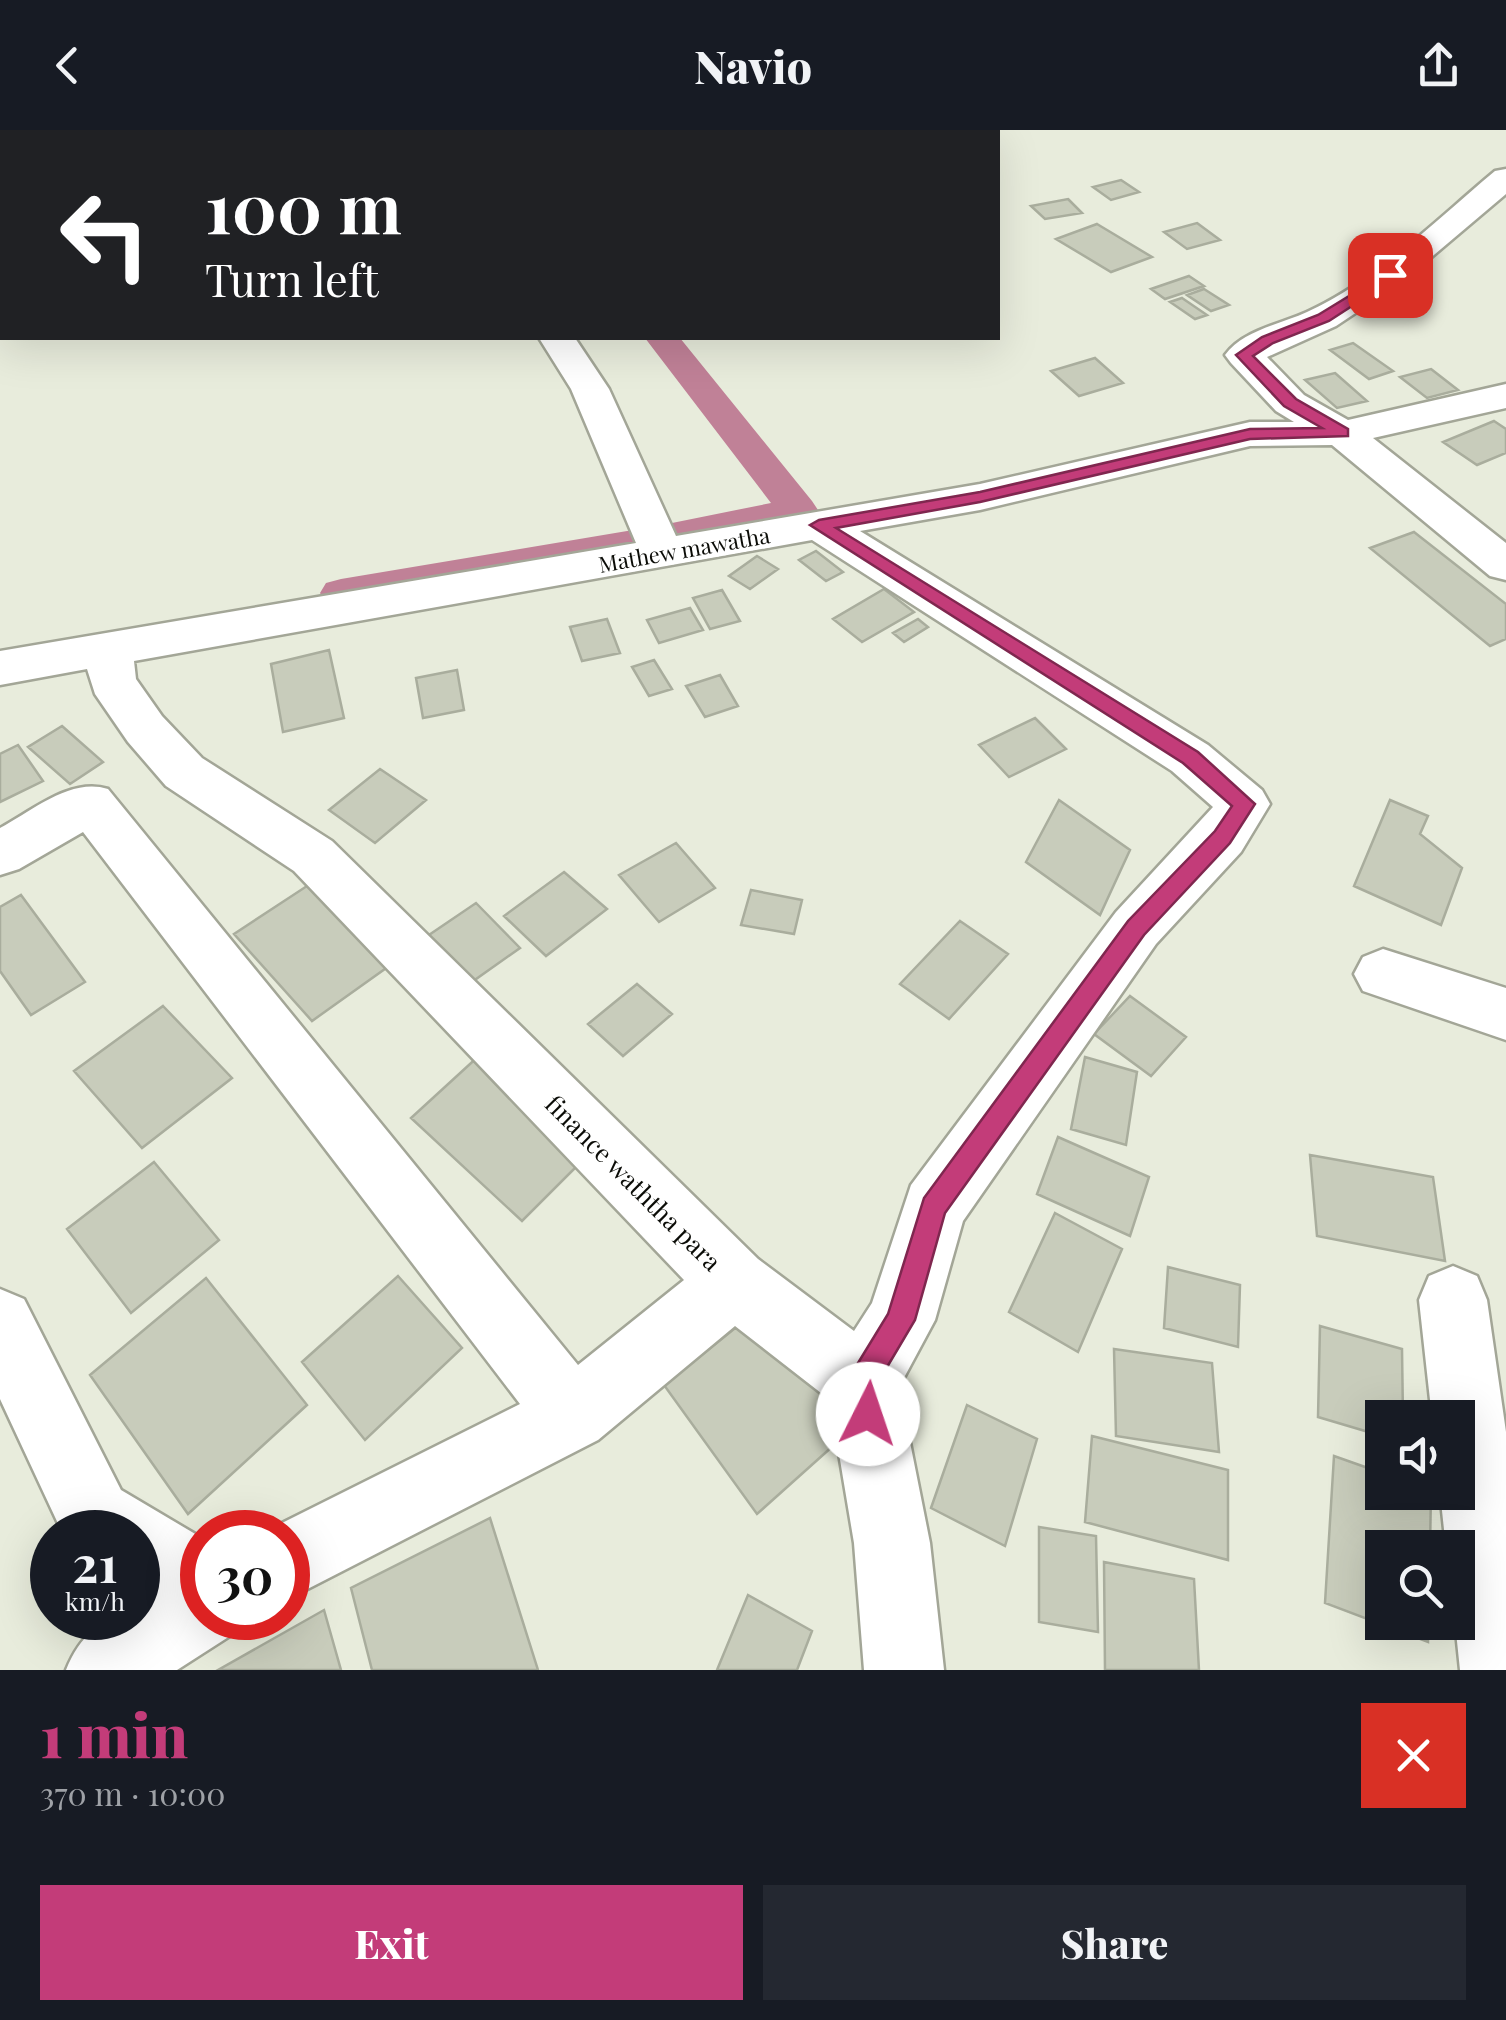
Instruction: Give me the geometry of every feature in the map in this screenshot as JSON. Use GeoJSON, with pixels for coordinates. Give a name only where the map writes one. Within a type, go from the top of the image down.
{"type":"FeatureCollection","features":[{"type":"Feature","properties":{"kind":"street"},"geometry":{"type":"LineString","coordinates":[[1506,178],[1390,275],[1323,318],[1268,340],[1244,355],[1290,402],[1342,432],[1506,566]]}},
{"type":"Feature","properties":{"kind":"street"},"geometry":{"type":"LineString","coordinates":[[558,340],[590,389],[662,552]]}},
{"type":"Feature","properties":{"kind":"street","name":"Mathew mawatha"},"geometry":{"type":"LineString","coordinates":[[0,668],[980,497],[1250,434],[1342,432],[1506,396]]}},
{"type":"Feature","properties":{"kind":"street"},"geometry":{"type":"LineString","coordinates":[[819,525],[1190,758],[1244,804],[1222,837],[1136,928],[934,1207],[900,1320],[862,1381]]}},
{"type":"Feature","properties":{"kind":"street","name":"finance waththa para"},"geometry":{"type":"LineString","coordinates":[[109,650],[112,682],[145,729],[184,772],[314,856],[734,1283],[573,1415],[310,1551]]}},
{"type":"Feature","properties":{"kind":"street"},"geometry":{"type":"LineString","coordinates":[[0,854],[90,804],[573,1415]]}},
{"type":"Feature","properties":{"kind":"street"},"geometry":{"type":"LineString","coordinates":[[1383,974],[1506,1014]]}},
{"type":"Feature","properties":{"kind":"street"},"geometry":{"type":"LineString","coordinates":[[734,1283],[862,1381],[892,1543],[904,1670]]}},
{"type":"Feature","properties":{"kind":"street"},"geometry":{"type":"LineString","coordinates":[[1453,1300],[1500,1670]]}},
{"type":"Feature","properties":{"kind":"street"},"geometry":{"type":"LineString","coordinates":[[0,1323],[91,1510]]}},
{"type":"Feature","properties":{"kind":"street"},"geometry":{"type":"LineString","coordinates":[[106,1670],[180,1622]]}},
{"type":"Feature","properties":{"kind":"building"},"geometry":{"type":"Polygon","coordinates":[[[1121,180],[1139,192],[1111,200],[1093,187],[1121,180]]]}},
{"type":"Feature","properties":{"kind":"building"},"geometry":{"type":"Polygon","coordinates":[[[1068,199],[1082,213],[1045,219],[1031,206],[1068,199]]]}},
{"type":"Feature","properties":{"kind":"building"},"geometry":{"type":"Polygon","coordinates":[[[1197,223],[1220,240],[1187,249],[1164,232],[1197,223]]]}},
{"type":"Feature","properties":{"kind":"building"},"geometry":{"type":"Polygon","coordinates":[[[1097,224],[1152,257],[1111,272],[1056,239],[1097,224]]]}},
{"type":"Feature","properties":{"kind":"building"},"geometry":{"type":"Polygon","coordinates":[[[1189,276],[1204,286],[1165,299],[1151,289],[1189,276]]]}},
{"type":"Feature","properties":{"kind":"building"},"geometry":{"type":"Polygon","coordinates":[[[1204,289],[1229,305],[1211,311],[1187,295],[1204,289]]]}},
{"type":"Feature","properties":{"kind":"building"},"geometry":{"type":"Polygon","coordinates":[[[1182,298],[1207,315],[1195,319],[1170,302],[1182,298]]]}},
{"type":"Feature","properties":{"kind":"building"},"geometry":{"type":"Polygon","coordinates":[[[1353,343],[1393,371],[1369,379],[1330,350],[1353,343]]]}},
{"type":"Feature","properties":{"kind":"building"},"geometry":{"type":"Polygon","coordinates":[[[1095,358],[1123,383],[1079,396],[1051,371],[1095,358]]]}},
{"type":"Feature","properties":{"kind":"building"},"geometry":{"type":"Polygon","coordinates":[[[1431,369],[1458,390],[1427,398],[1400,377],[1431,369]]]}},
{"type":"Feature","properties":{"kind":"building"},"geometry":{"type":"Polygon","coordinates":[[[1335,373],[1367,401],[1337,408],[1305,380],[1335,373]]]}},
{"type":"Feature","properties":{"kind":"building"},"geometry":{"type":"Polygon","coordinates":[[[1494,421],[1506,429],[1506,453],[1477,465],[1443,442],[1494,421]]]}},
{"type":"Feature","properties":{"kind":"building"},"geometry":{"type":"Polygon","coordinates":[[[1414,532],[1506,604],[1506,639],[1490,646],[1370,548],[1414,532]]]}},
{"type":"Feature","properties":{"kind":"building"},"geometry":{"type":"Polygon","coordinates":[[[816,551],[843,572],[826,581],[799,560],[816,551]]]}},
{"type":"Feature","properties":{"kind":"building"},"geometry":{"type":"Polygon","coordinates":[[[757,556],[778,569],[750,589],[729,576],[757,556]]]}},
{"type":"Feature","properties":{"kind":"building"},"geometry":{"type":"Polygon","coordinates":[[[884,589],[914,612],[862,642],[833,619],[884,589]]]}},
{"type":"Feature","properties":{"kind":"building"},"geometry":{"type":"Polygon","coordinates":[[[722,590],[740,621],[710,629],[693,598],[722,590]]]}},
{"type":"Feature","properties":{"kind":"building"},"geometry":{"type":"Polygon","coordinates":[[[690,608],[703,630],[659,643],[647,620],[690,608]]]}},
{"type":"Feature","properties":{"kind":"building"},"geometry":{"type":"Polygon","coordinates":[[[607,619],[620,653],[582,661],[570,627],[607,619]]]}},
{"type":"Feature","properties":{"kind":"building"},"geometry":{"type":"Polygon","coordinates":[[[918,619],[928,627],[904,642],[893,633],[918,619]]]}},
{"type":"Feature","properties":{"kind":"building"},"geometry":{"type":"Polygon","coordinates":[[[329,650],[344,718],[283,732],[271,664],[329,650]]]}},
{"type":"Feature","properties":{"kind":"building"},"geometry":{"type":"Polygon","coordinates":[[[654,660],[672,689],[649,696],[632,667],[654,660]]]}},
{"type":"Feature","properties":{"kind":"building"},"geometry":{"type":"Polygon","coordinates":[[[457,670],[464,710],[423,718],[416,678],[457,670]]]}},
{"type":"Feature","properties":{"kind":"building"},"geometry":{"type":"Polygon","coordinates":[[[720,675],[738,706],[705,717],[686,686],[720,675]]]}},
{"type":"Feature","properties":{"kind":"building"},"geometry":{"type":"Polygon","coordinates":[[[1035,718],[1066,749],[1009,777],[979,745],[1035,718]]]}},
{"type":"Feature","properties":{"kind":"building"},"geometry":{"type":"Polygon","coordinates":[[[62,726],[103,762],[70,784],[28,747],[62,726]]]}},
{"type":"Feature","properties":{"kind":"building"},"geometry":{"type":"Polygon","coordinates":[[[18,745],[43,781],[0,802],[0,754],[18,745]]]}},
{"type":"Feature","properties":{"kind":"building"},"geometry":{"type":"Polygon","coordinates":[[[380,769],[426,800],[375,843],[329,810],[380,769]]]}},
{"type":"Feature","properties":{"kind":"building"},"geometry":{"type":"Polygon","coordinates":[[[1059,800],[1130,850],[1100,915],[1026,862],[1059,800]]]}},
{"type":"Feature","properties":{"kind":"building"},"geometry":{"type":"Polygon","coordinates":[[[1390,800],[1428,816],[1420,834],[1462,868],[1441,925],[1354,886],[1390,800]]]}},
{"type":"Feature","properties":{"kind":"building"},"geometry":{"type":"Polygon","coordinates":[[[676,843],[715,888],[659,922],[619,875],[676,843]]]}},
{"type":"Feature","properties":{"kind":"building"},"geometry":{"type":"Polygon","coordinates":[[[564,872],[607,909],[546,956],[504,916],[564,872]]]}},
{"type":"Feature","properties":{"kind":"building"},"geometry":{"type":"Polygon","coordinates":[[[310,884],[389,966],[312,1021],[234,934],[310,884]]]}},
{"type":"Feature","properties":{"kind":"building"},"geometry":{"type":"Polygon","coordinates":[[[751,890],[802,900],[794,934],[741,925],[751,890]]]}},
{"type":"Feature","properties":{"kind":"building"},"geometry":{"type":"Polygon","coordinates":[[[21,895],[85,982],[31,1015],[0,971],[0,907],[21,895]]]}},
{"type":"Feature","properties":{"kind":"building"},"geometry":{"type":"Polygon","coordinates":[[[476,903],[520,948],[469,984],[426,937],[476,903]]]}},
{"type":"Feature","properties":{"kind":"building"},"geometry":{"type":"Polygon","coordinates":[[[960,921],[1008,954],[949,1019],[900,984],[960,921]]]}},
{"type":"Feature","properties":{"kind":"building"},"geometry":{"type":"Polygon","coordinates":[[[637,984],[672,1014],[623,1056],[588,1024],[637,984]]]}},
{"type":"Feature","properties":{"kind":"building"},"geometry":{"type":"Polygon","coordinates":[[[1130,996],[1186,1037],[1151,1076],[1094,1034],[1130,996]]]}},
{"type":"Feature","properties":{"kind":"building"},"geometry":{"type":"Polygon","coordinates":[[[163,1006],[232,1078],[142,1148],[74,1071],[163,1006]]]}},
{"type":"Feature","properties":{"kind":"building"},"geometry":{"type":"Polygon","coordinates":[[[482,1053],[593,1150],[522,1221],[411,1118],[482,1053]]]}},
{"type":"Feature","properties":{"kind":"building"},"geometry":{"type":"Polygon","coordinates":[[[1085,1057],[1137,1072],[1126,1145],[1071,1129],[1085,1057]]]}},
{"type":"Feature","properties":{"kind":"building"},"geometry":{"type":"Polygon","coordinates":[[[1058,1137],[1149,1177],[1130,1236],[1037,1194],[1058,1137]]]}},
{"type":"Feature","properties":{"kind":"building"},"geometry":{"type":"Polygon","coordinates":[[[1310,1155],[1433,1177],[1445,1261],[1317,1236],[1310,1155]]]}},
{"type":"Feature","properties":{"kind":"building"},"geometry":{"type":"Polygon","coordinates":[[[154,1162],[219,1240],[131,1313],[67,1229],[154,1162]]]}},
{"type":"Feature","properties":{"kind":"building"},"geometry":{"type":"Polygon","coordinates":[[[1055,1213],[1122,1249],[1078,1352],[1009,1312],[1055,1213]]]}},
{"type":"Feature","properties":{"kind":"building"},"geometry":{"type":"Polygon","coordinates":[[[1168,1267],[1240,1285],[1238,1347],[1164,1328],[1168,1267]]]}},
{"type":"Feature","properties":{"kind":"building"},"geometry":{"type":"Polygon","coordinates":[[[398,1276],[462,1348],[365,1440],[302,1362],[398,1276]]]}},
{"type":"Feature","properties":{"kind":"building"},"geometry":{"type":"Polygon","coordinates":[[[206,1278],[307,1405],[192,1510],[185,1510],[90,1375],[206,1278]]]}},
{"type":"Feature","properties":{"kind":"building"},"geometry":{"type":"Polygon","coordinates":[[[759,1309],[853,1428],[757,1514],[664,1385],[759,1309]]]}},
{"type":"Feature","properties":{"kind":"building"},"geometry":{"type":"Polygon","coordinates":[[[1320,1326],[1402,1349],[1403,1400],[1365,1400],[1365,1431],[1318,1417],[1320,1326]]]}},
{"type":"Feature","properties":{"kind":"building"},"geometry":{"type":"Polygon","coordinates":[[[1114,1349],[1212,1363],[1219,1452],[1116,1436],[1114,1349]]]}},
{"type":"Feature","properties":{"kind":"building"},"geometry":{"type":"Polygon","coordinates":[[[967,1405],[1037,1439],[1005,1546],[931,1508],[967,1405]]]}},
{"type":"Feature","properties":{"kind":"building"},"geometry":{"type":"Polygon","coordinates":[[[1092,1436],[1228,1470],[1228,1560],[1085,1522],[1092,1436]]]}},
{"type":"Feature","properties":{"kind":"building"},"geometry":{"type":"Polygon","coordinates":[[[1334,1456],[1365,1467],[1365,1510],[1431,1510],[1430,1530],[1365,1530],[1365,1618],[1325,1603],[1334,1456]]]}},
{"type":"Feature","properties":{"kind":"building"},"geometry":{"type":"Polygon","coordinates":[[[490,1518],[538,1670],[372,1670],[351,1588],[490,1518]]]}},
{"type":"Feature","properties":{"kind":"building"},"geometry":{"type":"Polygon","coordinates":[[[1039,1527],[1096,1536],[1098,1632],[1039,1622],[1039,1527]]]}},
{"type":"Feature","properties":{"kind":"building"},"geometry":{"type":"Polygon","coordinates":[[[1104,1562],[1194,1579],[1199,1670],[1105,1670],[1104,1562]]]}},
{"type":"Feature","properties":{"kind":"building"},"geometry":{"type":"Polygon","coordinates":[[[748,1595],[812,1631],[797,1670],[717,1670],[748,1595]]]}},
{"type":"Feature","properties":{"kind":"building"},"geometry":{"type":"Polygon","coordinates":[[[324,1610],[341,1670],[218,1670],[271,1640],[310,1640],[310,1618],[324,1610]]]}},
{"type":"Feature","properties":{"kind":"waterway"},"geometry":{"type":"LineString","coordinates":[[664,340],[798,510],[686,532]]}},
{"type":"Feature","properties":{"kind":"waterway"},"geometry":{"type":"LineString","coordinates":[[341,593],[639,542]]}},
{"type":"Feature","properties":{"kind":"route"},"geometry":{"type":"LineString","coordinates":[[868,1414],[862,1381],[900,1320],[934,1207],[1136,928],[1222,837],[1244,804],[1190,758],[819,525],[980,497],[1250,434],[1342,432],[1290,402],[1244,355],[1268,340],[1323,318],[1390,275]]}}]}
